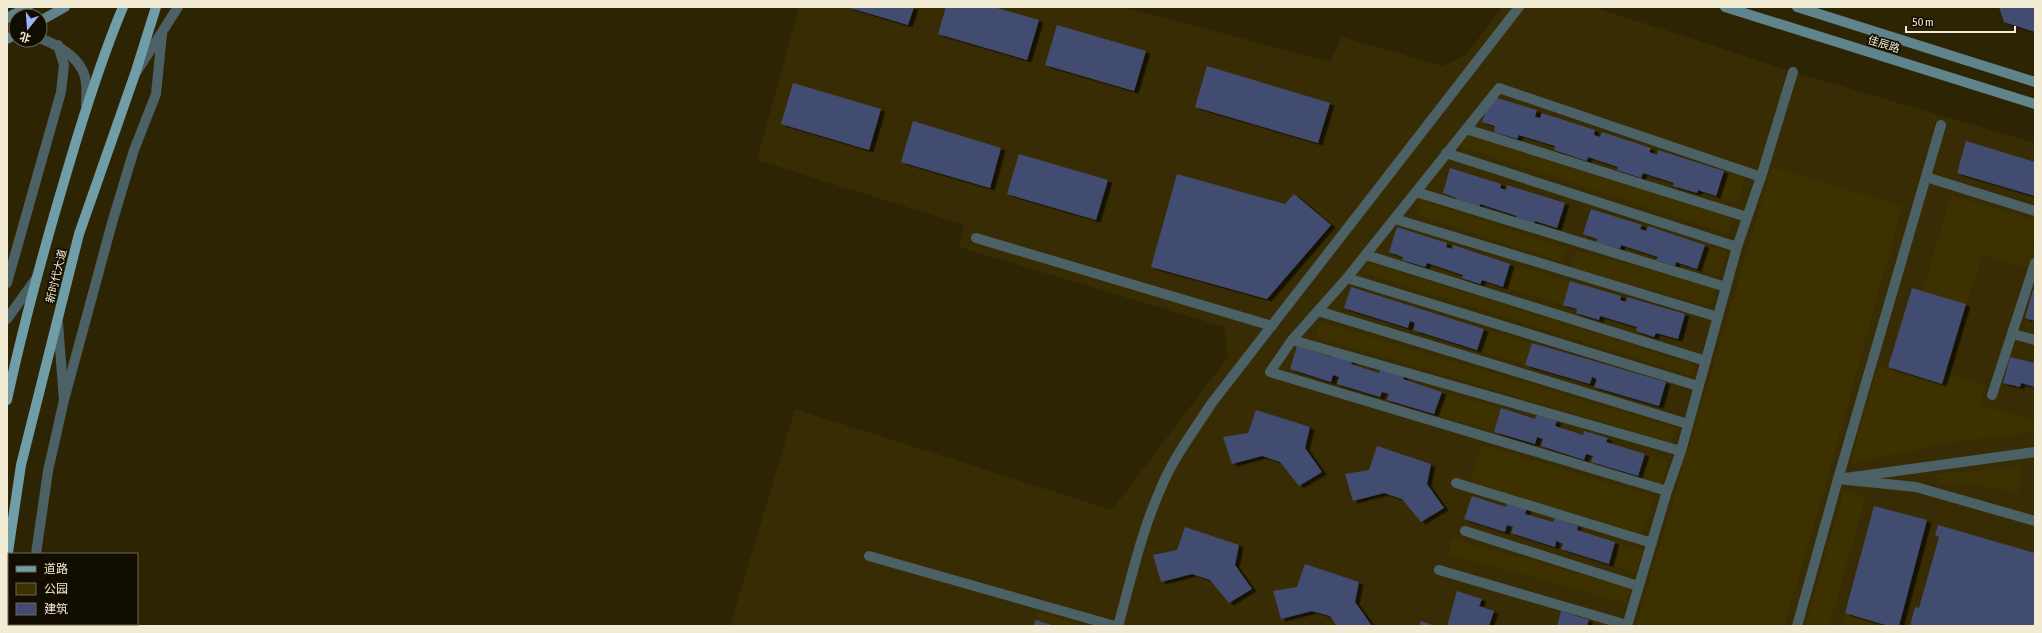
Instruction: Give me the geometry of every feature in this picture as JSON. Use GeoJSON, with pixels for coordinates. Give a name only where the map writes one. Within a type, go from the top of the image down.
{"type":"FeatureCollection","features":[{"type":"Feature","properties":{"kind":"main road"},"geometry":{"type":"LineString","coordinates":[[7,18],[28,7]]}},
{"type":"Feature","properties":{"kind":"main road"},"geometry":{"type":"LineString","coordinates":[[48,17],[65,7]]}},
{"type":"Feature","properties":{"kind":"main road","name":"新时代大道"},"geometry":{"type":"LineString","coordinates":[[7,400],[35,280],[86,110],[123,7]]}},
{"type":"Feature","properties":{"kind":"main road","name":"新时代大道"},"geometry":{"type":"LineString","coordinates":[[7,558],[21,465],[79,234],[135,74],[156,7]]}},
{"type":"Feature","properties":{"kind":"main road","name":"佳辰路"},"geometry":{"type":"LineString","coordinates":[[1725,7],[2035,104]]}},
{"type":"Feature","properties":{"kind":"main road","name":"佳辰路"},"geometry":{"type":"LineString","coordinates":[[1797,7],[1819,10],[2035,82]]}},
{"type":"Feature","properties":{"kind":"street"},"geometry":{"type":"LineString","coordinates":[[135,74],[178,7]]}},
{"type":"Feature","properties":{"kind":"street"},"geometry":{"type":"LineString","coordinates":[[868,556],[1117,626],[1142,535],[1161,487],[1179,454],[1211,404],[1519,7]]}},
{"type":"Feature","properties":{"kind":"street"},"geometry":{"type":"LineString","coordinates":[[36,553],[48,471],[64,400],[116,208],[134,150],[156,94],[162,34]]}},
{"type":"Feature","properties":{"kind":"street"},"geometry":{"type":"LineString","coordinates":[[48,41],[58,45],[79,63],[86,82],[86,110]]}},
{"type":"Feature","properties":{"kind":"street"},"geometry":{"type":"LineString","coordinates":[[7,283],[61,92],[64,65],[58,45]]}},
{"type":"Feature","properties":{"kind":"street"},"geometry":{"type":"LineString","coordinates":[[1439,570],[1627,626],[1667,491],[1681,452],[1737,247],[1761,177],[1793,72]]}},
{"type":"Feature","properties":{"kind":"street"},"geometry":{"type":"LineString","coordinates":[[1667,491],[1270,372],[1292,340],[1366,255],[1499,88],[1761,177]]}},
{"type":"Feature","properties":{"kind":"street"},"geometry":{"type":"LineString","coordinates":[[1797,626],[1838,479],[1941,125]]}},
{"type":"Feature","properties":{"kind":"street"},"geometry":{"type":"LineString","coordinates":[[1466,129],[1747,217]]}},
{"type":"Feature","properties":{"kind":"street"},"geometry":{"type":"LineString","coordinates":[[1446,153],[1737,247]]}},
{"type":"Feature","properties":{"kind":"street"},"geometry":{"type":"LineString","coordinates":[[1926,177],[2035,211]]}},
{"type":"Feature","properties":{"kind":"street"},"geometry":{"type":"LineString","coordinates":[[1416,192],[1726,287]]}},
{"type":"Feature","properties":{"kind":"street"},"geometry":{"type":"LineString","coordinates":[[1395,219],[1718,317]]}},
{"type":"Feature","properties":{"kind":"street"},"geometry":{"type":"LineString","coordinates":[[976,238],[1272,326]]}},
{"type":"Feature","properties":{"kind":"street"},"geometry":{"type":"LineString","coordinates":[[1366,255],[1706,361]]}},
{"type":"Feature","properties":{"kind":"street"},"geometry":{"type":"LineString","coordinates":[[1992,395],[2033,275],[2035,263]]}},
{"type":"Feature","properties":{"kind":"street"},"geometry":{"type":"LineString","coordinates":[[1347,278],[1698,386]]}},
{"type":"Feature","properties":{"kind":"street"},"geometry":{"type":"LineString","coordinates":[[7,319],[35,280]]}},
{"type":"Feature","properties":{"kind":"street"},"geometry":{"type":"LineString","coordinates":[[1318,311],[1688,424]]}},
{"type":"Feature","properties":{"kind":"street"},"geometry":{"type":"LineString","coordinates":[[57,317],[64,400]]}},
{"type":"Feature","properties":{"kind":"street"},"geometry":{"type":"LineString","coordinates":[[2013,334],[2035,340]]}},
{"type":"Feature","properties":{"kind":"street"},"geometry":{"type":"LineString","coordinates":[[1292,340],[1681,452]]}},
{"type":"Feature","properties":{"kind":"street"},"geometry":{"type":"LineString","coordinates":[[1838,479],[2035,452]]}},
{"type":"Feature","properties":{"kind":"street"},"geometry":{"type":"LineString","coordinates":[[1838,479],[1916,487],[2035,521]]}},
{"type":"Feature","properties":{"kind":"street"},"geometry":{"type":"LineString","coordinates":[[1456,483],[1652,543]]}},
{"type":"Feature","properties":{"kind":"street"},"geometry":{"type":"LineString","coordinates":[[1465,531],[1638,586]]}},
{"type":"Feature","properties":{"kind":"shaded area"},"geometry":{"type":"Polygon","coordinates":[[[799,7],[1124,7],[1330,62],[1342,37],[1442,66],[1466,55],[1502,7],[1594,7],[1793,72],[2035,143],[2035,626],[730,626],[795,409],[1112,510],[1228,357],[1224,327],[959,247],[964,225],[757,160],[799,7]]]}},
{"type":"Feature","properties":{"kind":"green space"},"geometry":{"type":"Polygon","coordinates":[[[1468,135],[1732,218],[1728,234],[1460,146],[1468,135]]]}},
{"type":"Feature","properties":{"kind":"green space"},"geometry":{"type":"Polygon","coordinates":[[[1772,167],[1902,206],[1824,490],[1784,626],[1636,626],[1772,167]]]}},
{"type":"Feature","properties":{"kind":"green space"},"geometry":{"type":"Polygon","coordinates":[[[1724,171],[1745,177],[1737,204],[1716,196],[1724,171]]]}},
{"type":"Feature","properties":{"kind":"green space"},"geometry":{"type":"Polygon","coordinates":[[[1951,195],[2035,220],[2035,237],[2032,248],[2035,249],[2035,270],[1983,255],[1966,304],[1923,291],[1951,195]]]}},
{"type":"Feature","properties":{"kind":"green space"},"geometry":{"type":"Polygon","coordinates":[[[1420,200],[1566,248],[1562,262],[1416,214],[1420,200]]]}},
{"type":"Feature","properties":{"kind":"green space"},"geometry":{"type":"Polygon","coordinates":[[[1705,245],[1727,252],[1719,276],[1697,269],[1705,245]]]}},
{"type":"Feature","properties":{"kind":"green space"},"geometry":{"type":"Polygon","coordinates":[[[1576,250],[1715,288],[1710,306],[1571,267],[1576,250]]]}},
{"type":"Feature","properties":{"kind":"green space"},"geometry":{"type":"Polygon","coordinates":[[[1367,262],[1695,365],[1692,376],[1364,273],[1367,262]]]}},
{"type":"Feature","properties":{"kind":"green space"},"geometry":{"type":"Polygon","coordinates":[[[1510,264],[1570,281],[1563,305],[1503,287],[1510,264]]]}},
{"type":"Feature","properties":{"kind":"green space"},"geometry":{"type":"Polygon","coordinates":[[[1321,322],[1676,428],[1672,443],[1316,337],[1321,322]]]}},
{"type":"Feature","properties":{"kind":"green space"},"geometry":{"type":"Polygon","coordinates":[[[1484,329],[1532,343],[1525,365],[1477,350],[1484,329]]]}},
{"type":"Feature","properties":{"kind":"green space"},"geometry":{"type":"Polygon","coordinates":[[[1878,365],[1942,383],[1945,373],[1985,385],[1980,405],[2035,420],[2033,432],[1946,443],[1850,464],[1878,365]]]}},
{"type":"Feature","properties":{"kind":"green space"},"geometry":{"type":"Polygon","coordinates":[[[1442,392],[1501,408],[1494,432],[1434,414],[1442,392]]]}},
{"type":"Feature","properties":{"kind":"green space"},"geometry":{"type":"Polygon","coordinates":[[[1482,445],[1654,496],[1642,534],[1470,483],[1482,445]]]}},
{"type":"Feature","properties":{"kind":"green space"},"geometry":{"type":"Polygon","coordinates":[[[1645,454],[1669,462],[1661,484],[1638,476],[1645,454]]]}},
{"type":"Feature","properties":{"kind":"green space"},"geometry":{"type":"Polygon","coordinates":[[[2020,467],[2019,493],[1967,483],[1940,484],[1935,474],[2020,467]]]}},
{"type":"Feature","properties":{"kind":"green space"},"geometry":{"type":"Polygon","coordinates":[[[1844,491],[1866,497],[1829,626],[1805,626],[1844,491]]]}},
{"type":"Feature","properties":{"kind":"green space"},"geometry":{"type":"Polygon","coordinates":[[[1452,539],[1630,588],[1626,603],[1448,554],[1452,539]]]}},
{"type":"Feature","properties":{"kind":"green space"},"geometry":{"type":"Polygon","coordinates":[[[1615,542],[1643,551],[1636,572],[1609,564],[1615,542]]]}},
{"type":"Feature","properties":{"kind":"green space"},"geometry":{"type":"Polygon","coordinates":[[[1038,612],[1084,626],[1056,626],[1036,620],[1038,612]]]}},
{"type":"Feature","properties":{"kind":"green space"},"geometry":{"type":"Polygon","coordinates":[[[1845,613],[1889,626],[1842,626],[1845,613]]]}},
{"type":"Feature","properties":{"kind":"building"},"geometry":{"type":"Polygon","coordinates":[[[847,7],[914,7],[908,25],[847,7]]]}},
{"type":"Feature","properties":{"kind":"building"},"geometry":{"type":"Polygon","coordinates":[[[946,7],[994,7],[1039,20],[1027,60],[938,34],[946,7]]]}},
{"type":"Feature","properties":{"kind":"building"},"geometry":{"type":"Polygon","coordinates":[[[1999,7],[2035,7],[2035,32],[2004,22],[1999,7]]]}},
{"type":"Feature","properties":{"kind":"building"},"geometry":{"type":"Polygon","coordinates":[[[1057,25],[1146,51],[1134,91],[1045,65],[1057,25]]]}},
{"type":"Feature","properties":{"kind":"building"},"geometry":{"type":"Polygon","coordinates":[[[1207,66],[1330,103],[1318,143],[1195,107],[1207,66]]]}},
{"type":"Feature","properties":{"kind":"building"},"geometry":{"type":"Polygon","coordinates":[[[793,83],[881,109],[869,150],[781,124],[793,83]]]}},
{"type":"Feature","properties":{"kind":"building"},"geometry":{"type":"Polygon","coordinates":[[[1491,96],[1537,110],[1535,117],[1540,118],[1542,113],[1595,130],[1594,135],[1600,137],[1602,132],[1651,148],[1649,152],[1657,155],[1658,150],[1724,171],[1716,196],[1698,190],[1697,193],[1673,186],[1674,183],[1643,173],[1641,178],[1617,170],[1618,167],[1588,157],[1587,161],[1554,150],[1555,146],[1519,135],[1517,139],[1494,132],[1495,126],[1482,122],[1491,96]]]}},
{"type":"Feature","properties":{"kind":"building"},"geometry":{"type":"Polygon","coordinates":[[[913,121],[1001,148],[990,188],[901,162],[913,121]]]}},
{"type":"Feature","properties":{"kind":"building"},"geometry":{"type":"Polygon","coordinates":[[[1966,141],[2035,162],[2035,196],[1957,173],[1966,141]]]}},
{"type":"Feature","properties":{"kind":"building"},"geometry":{"type":"Polygon","coordinates":[[[1019,154],[1108,180],[1096,220],[1007,194],[1019,154]]]}},
{"type":"Feature","properties":{"kind":"building"},"geometry":{"type":"Polygon","coordinates":[[[1450,168],[1501,184],[1500,188],[1506,190],[1507,185],[1565,203],[1557,228],[1535,221],[1534,225],[1516,219],[1517,216],[1480,204],[1479,208],[1455,201],[1456,198],[1443,193],[1450,168]]]}},
{"type":"Feature","properties":{"kind":"building"},"geometry":{"type":"Polygon","coordinates":[[[1177,174],[1285,204],[1294,194],[1331,225],[1267,299],[1151,267],[1177,174]]]}},
{"type":"Feature","properties":{"kind":"building"},"geometry":{"type":"Polygon","coordinates":[[[1591,209],[1642,225],[1640,229],[1646,231],[1648,226],[1705,245],[1697,269],[1676,262],[1675,266],[1656,260],[1658,257],[1621,245],[1620,249],[1596,242],[1597,239],[1583,234],[1591,209]]]}},
{"type":"Feature","properties":{"kind":"building"},"geometry":{"type":"Polygon","coordinates":[[[1397,227],[1447,243],[1446,247],[1452,249],[1453,245],[1510,264],[1503,287],[1482,280],[1480,284],[1462,278],[1463,275],[1427,263],[1425,267],[1402,260],[1403,257],[1389,252],[1397,227]]]}},
{"type":"Feature","properties":{"kind":"building"},"geometry":{"type":"Polygon","coordinates":[[[1570,281],[1621,296],[1620,300],[1626,302],[1627,297],[1685,314],[1678,339],[1656,333],[1654,337],[1636,331],[1637,327],[1600,316],[1599,320],[1576,313],[1577,309],[1563,305],[1570,281]]]}},
{"type":"Feature","properties":{"kind":"building"},"geometry":{"type":"Polygon","coordinates":[[[1351,287],[1484,329],[1477,350],[1413,330],[1415,323],[1410,321],[1408,328],[1344,308],[1351,287]]]}},
{"type":"Feature","properties":{"kind":"building"},"geometry":{"type":"Polygon","coordinates":[[[1912,288],[1966,304],[1942,384],[1888,367],[1912,288]]]}},
{"type":"Feature","properties":{"kind":"building"},"geometry":{"type":"Polygon","coordinates":[[[2033,290],[2035,290],[2035,321],[2025,318],[2033,290]]]}},
{"type":"Feature","properties":{"kind":"building"},"geometry":{"type":"Polygon","coordinates":[[[1532,343],[1666,382],[1659,406],[1594,387],[1597,379],[1592,377],[1590,384],[1525,365],[1532,343]]]}},
{"type":"Feature","properties":{"kind":"building"},"geometry":{"type":"Polygon","coordinates":[[[1297,346],[1331,357],[1333,353],[1353,359],[1351,364],[1379,373],[1381,369],[1404,376],[1403,379],[1442,392],[1434,414],[1387,400],[1389,394],[1382,392],[1380,397],[1337,384],[1339,377],[1333,375],[1331,382],[1290,369],[1297,346]]]}},
{"type":"Feature","properties":{"kind":"building"},"geometry":{"type":"Polygon","coordinates":[[[2010,357],[2035,363],[2035,387],[2021,383],[2020,387],[2003,383],[2010,357]]]}},
{"type":"Feature","properties":{"kind":"building"},"geometry":{"type":"Polygon","coordinates":[[[1501,408],[1535,419],[1537,415],[1557,421],[1555,426],[1583,435],[1584,431],[1608,438],[1606,442],[1645,454],[1638,476],[1591,462],[1593,456],[1586,454],[1584,460],[1541,446],[1543,439],[1537,437],[1535,444],[1494,432],[1501,408]]]}},
{"type":"Feature","properties":{"kind":"building"},"geometry":{"type":"Polygon","coordinates":[[[1256,410],[1310,427],[1305,448],[1322,472],[1299,486],[1280,462],[1262,456],[1232,464],[1223,437],[1248,433],[1256,410]]]}},
{"type":"Feature","properties":{"kind":"building"},"geometry":{"type":"Polygon","coordinates":[[[1377,446],[1431,464],[1427,484],[1444,508],[1421,522],[1402,499],[1384,493],[1353,501],[1345,474],[1369,470],[1377,446]]]}},
{"type":"Feature","properties":{"kind":"building"},"geometry":{"type":"Polygon","coordinates":[[[1472,496],[1506,507],[1507,502],[1527,509],[1525,514],[1553,522],[1555,518],[1578,526],[1577,530],[1615,542],[1609,564],[1561,549],[1563,544],[1556,541],[1555,547],[1511,533],[1513,527],[1507,525],[1505,532],[1464,519],[1472,496]]]}},
{"type":"Feature","properties":{"kind":"building"},"geometry":{"type":"Polygon","coordinates":[[[1874,506],[1927,520],[1899,626],[1889,626],[1845,613],[1874,506]]]}},
{"type":"Feature","properties":{"kind":"building"},"geometry":{"type":"Polygon","coordinates":[[[1938,525],[2035,553],[2035,626],[1910,626],[1915,607],[1919,608],[1939,537],[1935,535],[1938,525]]]}},
{"type":"Feature","properties":{"kind":"building"},"geometry":{"type":"Polygon","coordinates":[[[1185,527],[1239,545],[1235,565],[1252,589],[1229,603],[1210,580],[1192,574],[1161,582],[1153,555],[1177,550],[1185,527]]]}},
{"type":"Feature","properties":{"kind":"building"},"geometry":{"type":"Polygon","coordinates":[[[1305,564],[1359,582],[1355,602],[1372,626],[1337,626],[1330,616],[1312,611],[1281,619],[1273,591],[1297,587],[1305,564]]]}},
{"type":"Feature","properties":{"kind":"building"},"geometry":{"type":"Polygon","coordinates":[[[1457,591],[1482,599],[1479,606],[1494,611],[1489,626],[1447,626],[1457,591]]]}},
{"type":"Feature","properties":{"kind":"building"},"geometry":{"type":"Polygon","coordinates":[[[1561,611],[1589,620],[1587,626],[1557,626],[1561,611]]]}},
{"type":"Feature","properties":{"kind":"building"},"geometry":{"type":"Polygon","coordinates":[[[1036,620],[1055,626],[1033,626],[1036,620]]]}},
{"type":"Feature","properties":{"kind":"building"},"geometry":{"type":"Polygon","coordinates":[[[1421,621],[1435,626],[1419,626],[1421,621]]]}}]}
